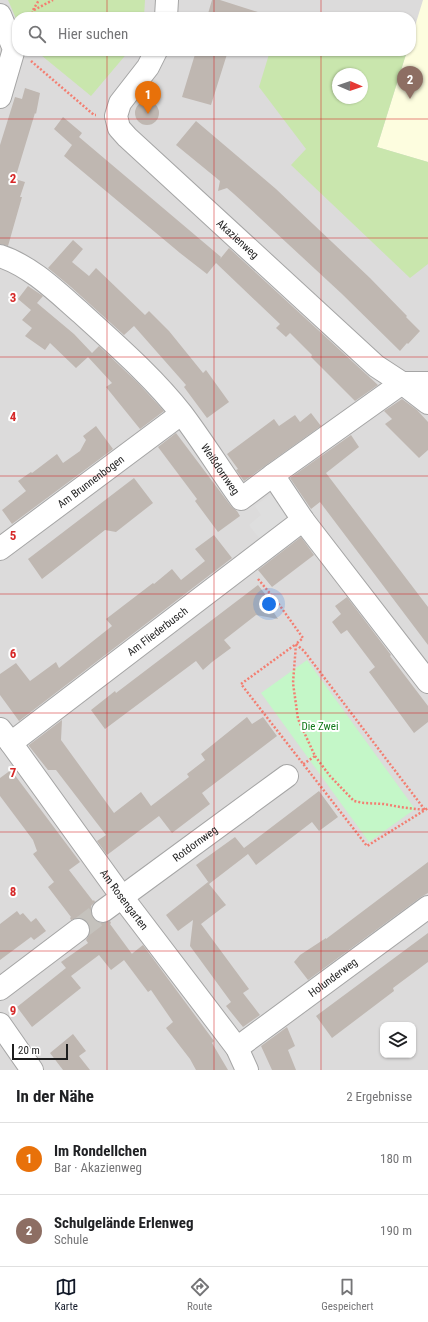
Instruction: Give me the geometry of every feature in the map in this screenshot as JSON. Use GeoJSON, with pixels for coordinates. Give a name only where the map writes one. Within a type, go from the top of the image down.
{"type":"FeatureCollection","features":[{"type":"Feature","properties":{"kind":"street"},"geometry":{"type":"LineString","coordinates":[[166,12],[167,0]]}},
{"type":"Feature","properties":{"kind":"street"},"geometry":{"type":"LineString","coordinates":[[0,15],[12,44]]}},
{"type":"Feature","properties":{"kind":"street"},"geometry":{"type":"LineString","coordinates":[[0,97],[12,56]]}},
{"type":"Feature","properties":{"kind":"street"},"geometry":{"type":"LineString","coordinates":[[116,116],[120,103],[148,67],[154,56]]}},
{"type":"Feature","properties":{"kind":"street","name":"Akazienweg"},"geometry":{"type":"LineString","coordinates":[[116,116],[119,128],[127,137],[376,366],[402,383],[428,403]]}},
{"type":"Feature","properties":{"kind":"street","name":"Weißdornweg"},"geometry":{"type":"LineString","coordinates":[[0,256],[29,270],[65,299],[149,377],[181,414],[241,499],[273,476]]}},
{"type":"Feature","properties":{"kind":"street"},"geometry":{"type":"LineString","coordinates":[[428,383],[402,383],[273,476],[303,520],[428,682]]}},
{"type":"Feature","properties":{"kind":"street","name":"Am Brunnenbogen"},"geometry":{"type":"LineString","coordinates":[[0,549],[181,414]]}},
{"type":"Feature","properties":{"kind":"street","name":"Am Fliederbusch"},"geometry":{"type":"LineString","coordinates":[[5,736],[245,564],[303,520]]}},
{"type":"Feature","properties":{"kind":"street","name":"Am Rosengarten"},"geometry":{"type":"LineString","coordinates":[[5,736],[122,897],[236,1048],[247,1070]]}},
{"type":"Feature","properties":{"kind":"street","name":"Rotdornweg"},"geometry":{"type":"LineString","coordinates":[[103,912],[295,770]]}},
{"type":"Feature","properties":{"kind":"street","name":"Holunderweg"},"geometry":{"type":"LineString","coordinates":[[236,1048],[428,907]]}},
{"type":"Feature","properties":{"kind":"street"},"geometry":{"type":"LineString","coordinates":[[0,989],[78,930]]}},
{"type":"Feature","properties":{"kind":"street"},"geometry":{"type":"LineString","coordinates":[[0,1024],[32,1070]]}},
{"type":"Feature","properties":{"kind":"path"},"geometry":{"type":"LineString","coordinates":[[32,12],[38,0]]}},
{"type":"Feature","properties":{"kind":"path"},"geometry":{"type":"LineString","coordinates":[[33,12],[53,0]]}},
{"type":"Feature","properties":{"kind":"path"},"geometry":{"type":"LineString","coordinates":[[25,56],[94,115],[116,116]]}},
{"type":"Feature","properties":{"kind":"path"},"geometry":{"type":"LineString","coordinates":[[245,564],[278,603],[303,638],[242,684],[295,770],[367,846],[428,808]]}},
{"type":"Feature","properties":{"kind":"path"},"geometry":{"type":"LineString","coordinates":[[296,644],[293,683],[298,719],[315,756],[330,776],[354,801],[364,804],[384,804],[400,808],[425,810]]}},
{"type":"Feature","properties":{"kind":"path"},"geometry":{"type":"LineString","coordinates":[[296,644],[304,651],[425,810]]}},
{"type":"Feature","properties":{"kind":"path"},"geometry":{"type":"LineString","coordinates":[[295,770],[315,756]]}},
{"type":"Feature","properties":{"kind":"shaded area"},"geometry":{"type":"Polygon","coordinates":[[[0,0],[428,0],[428,1070],[0,1070],[0,0]]]}},
{"type":"Feature","properties":{"kind":"shaded area"},"geometry":{"type":"Polygon","coordinates":[[[423,0],[428,0],[428,162],[377,147],[405,56],[416,56],[416,23],[423,0]]]}},
{"type":"Feature","properties":{"kind":"shaded area"},"geometry":{"type":"Polygon","coordinates":[[[271,494],[291,520],[262,542],[249,525],[261,515],[255,506],[271,494]]]}},
{"type":"Feature","properties":{"kind":"green space"},"geometry":{"type":"Polygon","coordinates":[[[8,0],[145,0],[144,12],[13,12],[8,0]]]}},
{"type":"Feature","properties":{"kind":"green space"},"geometry":{"type":"Polygon","coordinates":[[[42,56],[125,56],[91,96],[42,56]]]}},
{"type":"Feature","properties":{"kind":"green space"},"geometry":{"type":"Polygon","coordinates":[[[268,56],[405,56],[377,147],[428,162],[428,264],[410,278],[291,165],[306,149],[259,87],[268,56]]]}},
{"type":"Feature","properties":{"kind":"green space","name":"Die Zwei"},"geometry":{"type":"Polygon","coordinates":[[[307,660],[415,809],[369,842],[261,693],[307,660]]]}},
{"type":"Feature","properties":{"kind":"building"},"geometry":{"type":"Polygon","coordinates":[[[212,0],[220,0],[258,12],[208,12],[212,0]]]}},
{"type":"Feature","properties":{"kind":"building"},"geometry":{"type":"Polygon","coordinates":[[[194,56],[226,56],[211,105],[182,97],[194,56]]]}},
{"type":"Feature","properties":{"kind":"building"},"geometry":{"type":"Polygon","coordinates":[[[25,88],[40,93],[36,114],[35,113],[15,179],[25,182],[8,246],[0,244],[0,145],[15,97],[22,99],[25,88]]]}},
{"type":"Feature","properties":{"kind":"building"},"geometry":{"type":"Polygon","coordinates":[[[147,101],[156,104],[159,113],[156,122],[147,125],[138,122],[135,113],[138,104],[147,101]]]}},
{"type":"Feature","properties":{"kind":"building"},"geometry":{"type":"Polygon","coordinates":[[[63,117],[82,133],[79,137],[221,257],[220,259],[229,248],[378,385],[355,401],[311,357],[312,355],[290,333],[286,337],[276,328],[280,324],[216,263],[207,274],[64,156],[72,145],[54,129],[63,117]]]}},
{"type":"Feature","properties":{"kind":"building"},"geometry":{"type":"Polygon","coordinates":[[[196,121],[276,189],[370,278],[407,316],[406,317],[420,331],[408,344],[407,343],[400,351],[342,294],[234,194],[227,188],[218,191],[220,181],[176,145],[196,121]]]}},
{"type":"Feature","properties":{"kind":"building"},"geometry":{"type":"Polygon","coordinates":[[[73,240],[83,249],[72,262],[89,276],[96,268],[145,315],[149,311],[169,331],[203,373],[206,370],[229,402],[207,418],[184,387],[186,385],[134,326],[124,335],[48,268],[73,240]]]}},
{"type":"Feature","properties":{"kind":"building"},"geometry":{"type":"Polygon","coordinates":[[[28,286],[43,296],[37,303],[74,334],[92,353],[99,346],[138,383],[164,411],[140,429],[106,387],[112,383],[88,357],[76,368],[50,343],[45,350],[25,336],[32,328],[22,320],[31,310],[18,299],[28,286]]]}},
{"type":"Feature","properties":{"kind":"building"},"geometry":{"type":"Polygon","coordinates":[[[402,399],[417,410],[428,422],[428,450],[419,458],[385,424],[392,419],[384,411],[402,399]]]}},
{"type":"Feature","properties":{"kind":"building"},"geometry":{"type":"Polygon","coordinates":[[[311,413],[321,426],[244,481],[236,470],[238,469],[227,454],[274,419],[279,426],[295,415],[300,422],[311,413]]]}},
{"type":"Feature","properties":{"kind":"building"},"geometry":{"type":"Polygon","coordinates":[[[96,426],[113,449],[12,524],[2,510],[26,491],[18,481],[31,472],[32,473],[57,454],[63,463],[80,451],[86,440],[83,436],[96,426]]]}},
{"type":"Feature","properties":{"kind":"building"},"geometry":{"type":"Polygon","coordinates":[[[176,433],[240,516],[218,532],[195,501],[197,499],[158,447],[176,433]]]}},
{"type":"Feature","properties":{"kind":"building"},"geometry":{"type":"Polygon","coordinates":[[[351,435],[359,447],[326,473],[428,607],[428,645],[320,502],[311,509],[290,478],[351,435]]]}},
{"type":"Feature","properties":{"kind":"building"},"geometry":{"type":"Polygon","coordinates":[[[134,478],[153,503],[116,532],[105,530],[42,579],[28,559],[134,478]]]}},
{"type":"Feature","properties":{"kind":"building"},"geometry":{"type":"Polygon","coordinates":[[[214,535],[232,558],[19,721],[0,695],[0,674],[16,663],[30,681],[56,662],[59,668],[112,626],[106,619],[172,569],[181,580],[205,561],[195,549],[214,535]]]}},
{"type":"Feature","properties":{"kind":"building"},"geometry":{"type":"Polygon","coordinates":[[[301,537],[314,555],[272,587],[258,570],[301,537]]]}},
{"type":"Feature","properties":{"kind":"building"},"geometry":{"type":"Polygon","coordinates":[[[258,585],[272,603],[269,605],[278,619],[256,615],[224,640],[231,648],[203,670],[196,661],[105,729],[91,710],[115,691],[116,693],[258,585]]]}},
{"type":"Feature","properties":{"kind":"building"},"geometry":{"type":"Polygon","coordinates":[[[347,597],[428,706],[428,722],[414,733],[369,672],[375,667],[347,630],[341,634],[332,622],[341,614],[335,606],[347,597]]]}},
{"type":"Feature","properties":{"kind":"building"},"geometry":{"type":"Polygon","coordinates":[[[247,717],[252,724],[263,717],[277,736],[202,793],[210,804],[172,833],[159,816],[107,855],[97,841],[106,835],[56,770],[48,770],[29,746],[62,720],[61,740],[114,813],[141,792],[151,806],[189,777],[187,774],[205,760],[201,754],[247,717]]]}},
{"type":"Feature","properties":{"kind":"building"},"geometry":{"type":"Polygon","coordinates":[[[11,770],[80,862],[69,870],[95,902],[91,906],[93,918],[98,923],[110,921],[110,924],[132,954],[111,970],[99,955],[71,976],[81,988],[32,1027],[17,1007],[66,968],[61,962],[88,943],[86,940],[90,929],[88,923],[83,919],[77,918],[71,920],[71,917],[48,887],[54,882],[33,854],[37,851],[33,840],[0,796],[0,778],[11,770]]]}},
{"type":"Feature","properties":{"kind":"building"},"geometry":{"type":"Polygon","coordinates":[[[319,791],[338,817],[319,831],[312,822],[256,865],[248,854],[209,884],[226,905],[201,924],[249,989],[243,993],[260,1015],[243,1027],[226,1006],[231,1002],[190,946],[193,920],[178,931],[166,915],[208,882],[209,883],[196,865],[235,837],[244,848],[319,791]]]}},
{"type":"Feature","properties":{"kind":"building"},"geometry":{"type":"Polygon","coordinates":[[[428,862],[428,893],[308,980],[294,962],[300,955],[326,939],[428,862]]]}},
{"type":"Feature","properties":{"kind":"building"},"geometry":{"type":"Polygon","coordinates":[[[17,911],[20,915],[23,913],[31,922],[36,918],[46,931],[34,940],[31,937],[0,960],[0,924],[17,911]]]}},
{"type":"Feature","properties":{"kind":"building"},"geometry":{"type":"Polygon","coordinates":[[[428,933],[428,962],[393,988],[394,991],[332,1038],[316,1016],[428,933]]]}},
{"type":"Feature","properties":{"kind":"building"},"geometry":{"type":"Polygon","coordinates":[[[143,945],[214,1041],[212,1043],[228,1070],[196,1070],[190,1059],[166,1028],[173,1022],[151,990],[148,992],[124,960],[143,945]]]}},
{"type":"Feature","properties":{"kind":"building"},"geometry":{"type":"Polygon","coordinates":[[[287,1027],[295,1046],[288,1050],[296,1070],[272,1070],[261,1046],[287,1027]]]}},
{"type":"Feature","properties":{"kind":"building"},"geometry":{"type":"Polygon","coordinates":[[[73,1034],[86,1051],[79,1056],[90,1070],[63,1070],[50,1053],[73,1034]]]}},
{"type":"Feature","properties":{"kind":"tunnel"},"geometry":{"type":"LineString","coordinates":[[78,930],[103,911]]}},
{"type":"Feature","properties":{"kind":"place","name":"Schulgelände Erlenweg"},"geometry":{"type":"Point","coordinates":[410,99]}},
{"type":"Feature","properties":{"kind":"place","name":"Im Rondellchen"},"geometry":{"type":"Point","coordinates":[148,114]}}]}
